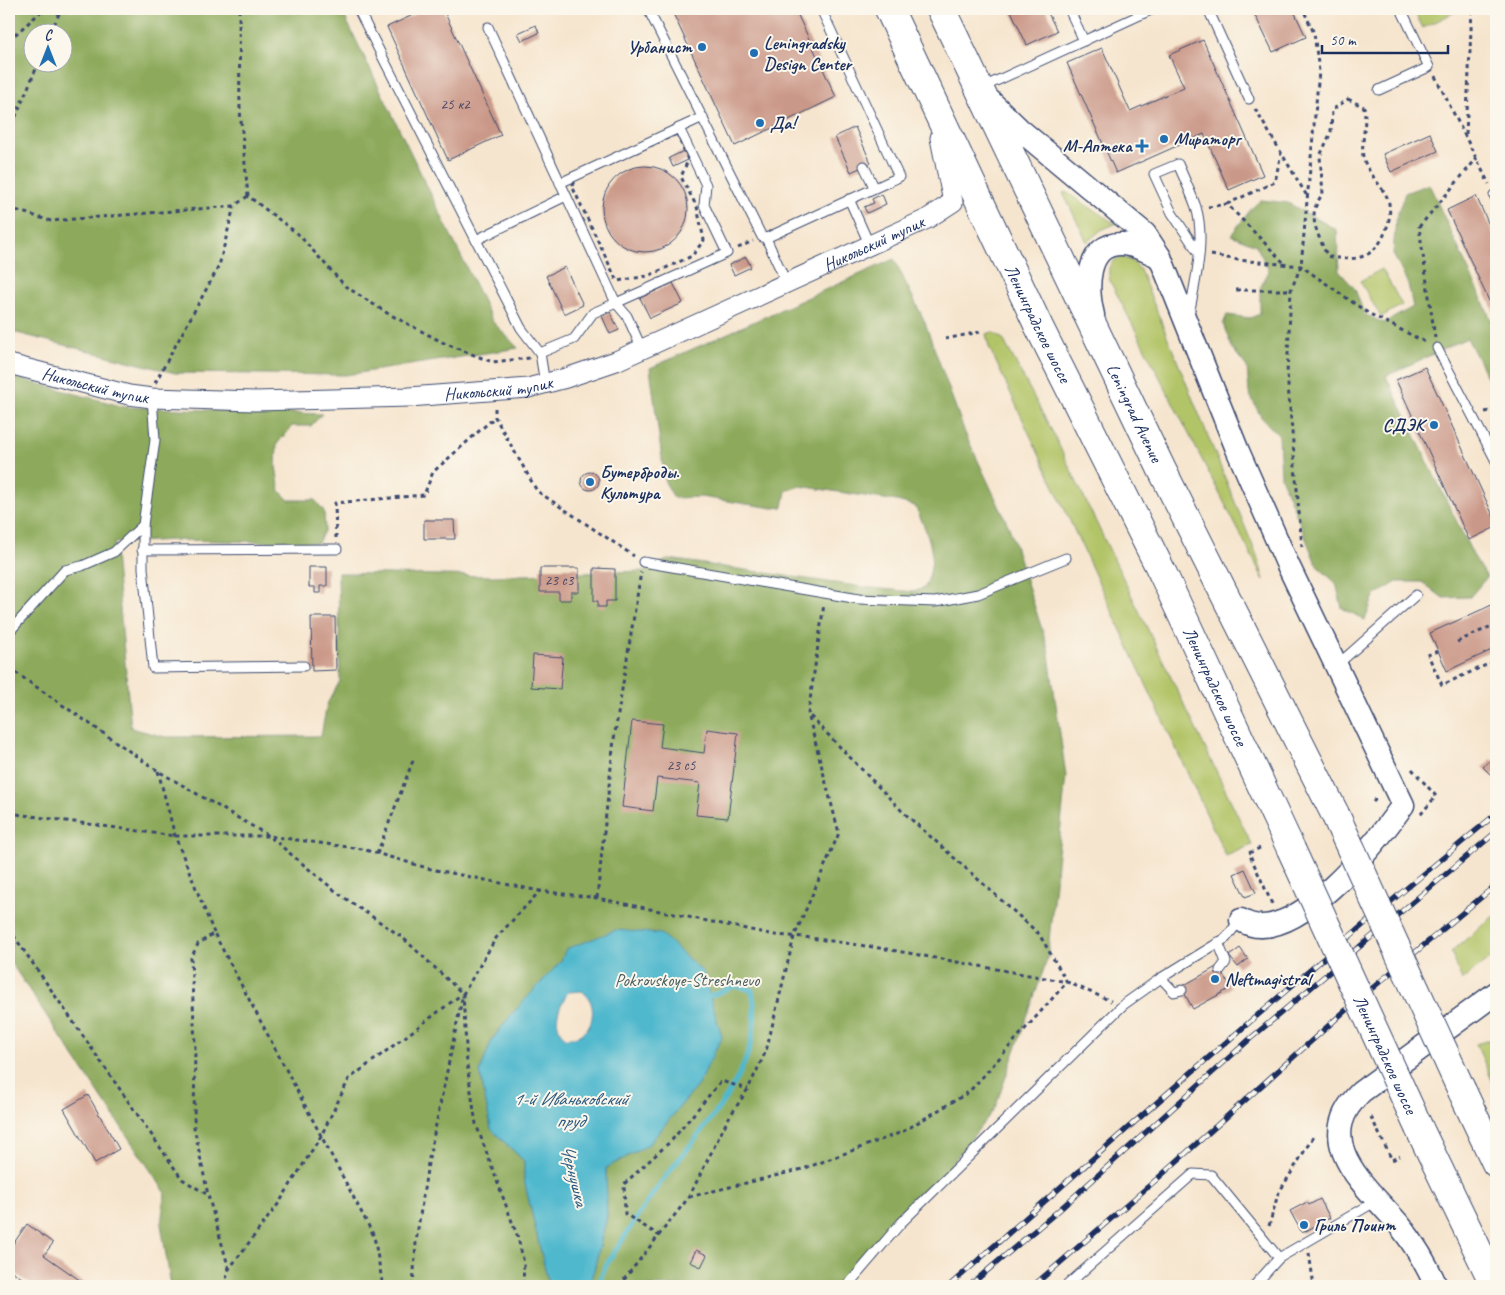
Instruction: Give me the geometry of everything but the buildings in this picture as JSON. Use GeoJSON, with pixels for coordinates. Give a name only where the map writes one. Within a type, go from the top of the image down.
{"type":"FeatureCollection","features":[{"type":"Feature","properties":{"kind":"main road"},"geometry":{"type":"LineString","coordinates":[[890,9],[927,91]]}},
{"type":"Feature","properties":{"kind":"main road","name":"Leningrad Avenue"},"geometry":{"type":"LineString","coordinates":[[941,9],[1097,336],[1335,814],[1496,1163]]}},
{"type":"Feature","properties":{"kind":"main road","name":"Ленинградское шоссе"},"geometry":{"type":"LineString","coordinates":[[927,91],[1039,327],[1163,574],[1418,1128],[1495,1286]]}},
{"type":"Feature","properties":{"kind":"street"},"geometry":{"type":"LineString","coordinates":[[979,89],[1019,130],[1145,234],[1160,258],[1237,449],[1336,666],[1403,804],[1382,833],[1323,895],[1300,913],[1265,926],[1247,924],[1241,920]]}},
{"type":"Feature","properties":{"kind":"street","name":"Никольский тупик"},"geometry":{"type":"LineString","coordinates":[[9,364],[129,395],[152,398],[254,401],[409,397],[494,391],[545,384],[608,364],[642,349],[870,246],[927,219],[953,202],[948,168],[927,91]]}},
{"type":"Feature","properties":{"kind":"street"},"geometry":{"type":"LineString","coordinates":[[1097,336],[1089,299],[1089,273],[1101,252],[1111,246],[1122,244],[1137,247],[1160,258]]}},
{"type":"Feature","properties":{"kind":"street"},"geometry":{"type":"LineString","coordinates":[[1436,1286],[1426,1263],[1402,1228],[1371,1194],[1348,1164],[1341,1145],[1342,1125],[1352,1100],[1496,993]]}},
{"type":"Feature","properties":{"kind":"lane"},"geometry":{"type":"LineString","coordinates":[[358,9],[521,328],[540,355],[545,384]]}},
{"type":"Feature","properties":{"kind":"lane"},"geometry":{"type":"LineString","coordinates":[[648,9],[787,284]]}},
{"type":"Feature","properties":{"kind":"lane"},"geometry":{"type":"LineString","coordinates":[[764,238],[899,177],[821,9]]}},
{"type":"Feature","properties":{"kind":"lane"},"geometry":{"type":"LineString","coordinates":[[1069,9],[1084,41]]}},
{"type":"Feature","properties":{"kind":"lane"},"geometry":{"type":"LineString","coordinates":[[979,89],[1153,9]]}},
{"type":"Feature","properties":{"kind":"lane"},"geometry":{"type":"LineString","coordinates":[[1208,9],[1249,99]]}},
{"type":"Feature","properties":{"kind":"lane"},"geometry":{"type":"LineString","coordinates":[[1379,90],[1429,67],[1401,9]]}},
{"type":"Feature","properties":{"kind":"lane"},"geometry":{"type":"LineString","coordinates":[[488,27],[616,303],[627,316],[642,349]]}},
{"type":"Feature","properties":{"kind":"lane"},"geometry":{"type":"LineString","coordinates":[[560,183],[703,117]]}},
{"type":"Feature","properties":{"kind":"lane"},"geometry":{"type":"LineString","coordinates":[[540,355],[574,339],[593,313],[727,253],[704,205],[706,185],[679,128]]}},
{"type":"Feature","properties":{"kind":"lane"},"geometry":{"type":"LineString","coordinates":[[1187,322],[1195,284],[1198,252],[1196,208],[1178,164],[1154,174],[1172,213],[1198,252]]}},
{"type":"Feature","properties":{"kind":"lane"},"geometry":{"type":"LineString","coordinates":[[864,166],[874,187]]}},
{"type":"Feature","properties":{"kind":"lane"},"geometry":{"type":"LineString","coordinates":[[476,240],[566,196]]}},
{"type":"Feature","properties":{"kind":"lane"},"geometry":{"type":"LineString","coordinates":[[849,199],[870,246]]}},
{"type":"Feature","properties":{"kind":"lane"},"geometry":{"type":"LineString","coordinates":[[1437,348],[1496,461]]}},
{"type":"Feature","properties":{"kind":"lane"},"geometry":{"type":"LineString","coordinates":[[152,398],[154,440],[143,525],[142,550],[153,668],[304,666]]}},
{"type":"Feature","properties":{"kind":"lane"},"geometry":{"type":"LineString","coordinates":[[9,632],[65,570],[82,566],[114,552],[143,525]]}},
{"type":"Feature","properties":{"kind":"lane"},"geometry":{"type":"LineString","coordinates":[[142,550],[337,549]]}},
{"type":"Feature","properties":{"kind":"lane"},"geometry":{"type":"LineString","coordinates":[[643,562],[860,599],[935,602],[978,594],[1066,558]]}},
{"type":"Feature","properties":{"kind":"lane"},"geometry":{"type":"LineString","coordinates":[[1336,666],[1416,595]]}},
{"type":"Feature","properties":{"kind":"lane"},"geometry":{"type":"LineString","coordinates":[[847,1286],[901,1223],[1123,1006],[1161,978],[1226,938],[1241,920]]}},
{"type":"Feature","properties":{"kind":"lane"},"geometry":{"type":"LineString","coordinates":[[1218,942],[1226,962],[1220,970]]}},
{"type":"Feature","properties":{"kind":"lane"},"geometry":{"type":"LineString","coordinates":[[1161,978],[1174,992],[1182,990]]}},
{"type":"Feature","properties":{"kind":"lane"},"geometry":{"type":"LineString","coordinates":[[1066,1286],[1193,1174],[1211,1176],[1279,1258]]}},
{"type":"Feature","properties":{"kind":"lane"},"geometry":{"type":"LineString","coordinates":[[1254,1286],[1279,1258],[1371,1194]]}},
{"type":"Feature","properties":{"kind":"path"},"geometry":{"type":"LineString","coordinates":[[9,40],[44,9]]}},
{"type":"Feature","properties":{"kind":"path"},"geometry":{"type":"LineString","coordinates":[[56,22],[62,9]]}},
{"type":"Feature","properties":{"kind":"path"},"geometry":{"type":"LineString","coordinates":[[239,9],[240,110],[248,196],[298,234],[345,286],[387,313],[444,343],[492,362],[540,355]]}},
{"type":"Feature","properties":{"kind":"path"},"geometry":{"type":"LineString","coordinates":[[1302,546],[1287,374],[1291,290],[1301,266],[1318,71],[1314,33],[1303,9]]}},
{"type":"Feature","properties":{"kind":"path"},"geometry":{"type":"LineString","coordinates":[[1466,135],[1472,9]]}},
{"type":"Feature","properties":{"kind":"path"},"geometry":{"type":"LineString","coordinates":[[1429,67],[1443,87],[1495,197]]}},
{"type":"Feature","properties":{"kind":"path"},"geometry":{"type":"LineString","coordinates":[[9,132],[34,72]]}},
{"type":"Feature","properties":{"kind":"path"},"geometry":{"type":"LineString","coordinates":[[1249,99],[1308,196]]}},
{"type":"Feature","properties":{"kind":"path"},"geometry":{"type":"LineString","coordinates":[[1348,99],[1364,107],[1366,121],[1363,158],[1388,199],[1390,220],[1383,242],[1371,254],[1347,261],[1327,256],[1314,222],[1315,203],[1323,194],[1320,156],[1331,132],[1332,110],[1348,99]]}},
{"type":"Feature","properties":{"kind":"path"},"geometry":{"type":"LineString","coordinates":[[677,134],[688,160],[681,177],[697,206],[704,240],[692,256],[648,276],[617,281],[572,186],[578,178],[677,134]]}},
{"type":"Feature","properties":{"kind":"path"},"geometry":{"type":"LineString","coordinates":[[1196,208],[1227,204],[1275,182],[1282,153]]}},
{"type":"Feature","properties":{"kind":"path"},"geometry":{"type":"LineString","coordinates":[[1437,348],[1420,226],[1477,158]]}},
{"type":"Feature","properties":{"kind":"path"},"geometry":{"type":"LineString","coordinates":[[9,208],[51,222],[234,206],[248,196]]}},
{"type":"Feature","properties":{"kind":"path"},"geometry":{"type":"LineString","coordinates":[[1227,204],[1286,265]]}},
{"type":"Feature","properties":{"kind":"path"},"geometry":{"type":"LineString","coordinates":[[152,398],[155,380],[219,266],[234,206]]}},
{"type":"Feature","properties":{"kind":"path"},"geometry":{"type":"LineString","coordinates":[[727,253],[764,238]]}},
{"type":"Feature","properties":{"kind":"path"},"geometry":{"type":"LineString","coordinates":[[1198,252],[1238,260],[1301,266],[1368,314],[1437,348]]}},
{"type":"Feature","properties":{"kind":"path"},"geometry":{"type":"LineString","coordinates":[[1236,290],[1291,290]]}},
{"type":"Feature","properties":{"kind":"path"},"geometry":{"type":"LineString","coordinates":[[945,339],[980,332]]}},
{"type":"Feature","properties":{"kind":"path"},"geometry":{"type":"LineString","coordinates":[[494,391],[495,417],[537,491],[643,562],[614,739],[597,898]]}},
{"type":"Feature","properties":{"kind":"path"},"geometry":{"type":"LineString","coordinates":[[337,549],[335,503],[424,495],[433,472],[495,417]]}},
{"type":"Feature","properties":{"kind":"path"},"geometry":{"type":"LineString","coordinates":[[619,1286],[689,1197],[728,1119],[748,1089],[766,1051],[794,936],[839,833],[808,714],[826,594]]}},
{"type":"Feature","properties":{"kind":"path"},"geometry":{"type":"LineString","coordinates":[[1457,642],[1496,624]]}},
{"type":"Feature","properties":{"kind":"path"},"geometry":{"type":"LineString","coordinates":[[1438,651],[1428,655],[1442,685],[1493,662],[1496,669]]}},
{"type":"Feature","properties":{"kind":"path"},"geometry":{"type":"LineString","coordinates":[[9,668],[158,770],[269,836],[339,894],[402,937],[463,994],[467,1065],[476,1124],[518,1238],[524,1263],[523,1286]]}},
{"type":"Feature","properties":{"kind":"path"},"geometry":{"type":"LineString","coordinates":[[808,714],[902,811],[1039,934],[1067,982]]}},
{"type":"Feature","properties":{"kind":"path"},"geometry":{"type":"LineString","coordinates":[[377,854],[414,758]]}},
{"type":"Feature","properties":{"kind":"path"},"geometry":{"type":"LineString","coordinates":[[1412,768],[1436,796]]}},
{"type":"Feature","properties":{"kind":"path"},"geometry":{"type":"LineString","coordinates":[[158,770],[175,836],[214,934],[374,1236],[383,1286]]}},
{"type":"Feature","properties":{"kind":"path"},"geometry":{"type":"LineString","coordinates":[[9,812],[175,836],[269,836],[362,849],[431,869],[540,891],[597,898],[775,935],[794,936],[886,950],[1067,982],[1123,1006]]}},
{"type":"Feature","properties":{"kind":"path"},"geometry":{"type":"LineString","coordinates":[[1260,848],[1248,853],[1272,905]]}},
{"type":"Feature","properties":{"kind":"path"},"geometry":{"type":"LineString","coordinates":[[414,1286],[416,1242],[428,1163],[463,994],[496,938],[540,891]]}},
{"type":"Feature","properties":{"kind":"path"},"geometry":{"type":"LineString","coordinates":[[9,929],[182,1179],[208,1195]]}},
{"type":"Feature","properties":{"kind":"path"},"geometry":{"type":"LineString","coordinates":[[214,934],[198,944],[191,958],[195,1045],[194,1127],[208,1195],[229,1270]]}},
{"type":"Feature","properties":{"kind":"path"},"geometry":{"type":"LineString","coordinates":[[689,1197],[803,1169],[902,1132],[969,1092],[1067,982]]}},
{"type":"Feature","properties":{"kind":"path"},"geometry":{"type":"LineString","coordinates":[[224,1286],[229,1270],[279,1203],[320,1136],[349,1079],[463,994]]}},
{"type":"Feature","properties":{"kind":"path"},"geometry":{"type":"LineString","coordinates":[[660,1236],[625,1214],[624,1184],[672,1140],[721,1081],[748,1089]]}},
{"type":"Feature","properties":{"kind":"path"},"geometry":{"type":"LineString","coordinates":[[1371,1118],[1392,1160],[1400,1156]]}},
{"type":"Feature","properties":{"kind":"path"},"geometry":{"type":"LineString","coordinates":[[1267,1243],[1270,1219],[1278,1194],[1315,1134]]}},
{"type":"Feature","properties":{"kind":"path"},"geometry":{"type":"LineString","coordinates":[[1309,1250],[1314,1286]]}},
{"type":"Feature","properties":{"kind":"green space"},"geometry":{"type":"Polygon","coordinates":[[[9,9],[341,9],[493,322],[518,348],[346,375],[175,373],[9,331],[9,9]]]}},
{"type":"Feature","properties":{"kind":"green space"},"geometry":{"type":"Polygon","coordinates":[[[1413,9],[1456,9],[1457,11],[1423,28],[1413,9]]]}},
{"type":"Feature","properties":{"kind":"green space"},"geometry":{"type":"Polygon","coordinates":[[[1429,184],[1496,330],[1496,394],[1467,338],[1386,376],[1473,555],[1487,577],[1470,597],[1443,598],[1422,582],[1397,582],[1374,596],[1365,620],[1342,608],[1336,583],[1317,566],[1281,477],[1279,436],[1261,417],[1249,393],[1247,367],[1232,348],[1223,324],[1227,315],[1250,318],[1260,314],[1260,288],[1269,271],[1256,245],[1231,235],[1252,208],[1261,200],[1288,203],[1337,230],[1339,271],[1355,289],[1364,314],[1384,323],[1413,307],[1408,284],[1393,254],[1396,218],[1405,193],[1429,184]]]}},
{"type":"Feature","properties":{"kind":"green space"},"geometry":{"type":"Polygon","coordinates":[[[1066,192],[1114,223],[1117,223],[1101,230],[1087,242],[1063,193],[1066,192]]]}},
{"type":"Feature","properties":{"kind":"green space"},"geometry":{"type":"Polygon","coordinates":[[[1123,257],[1135,263],[1140,270],[1257,556],[1264,580],[1110,281],[1110,265],[1118,258],[1123,257]]]}},
{"type":"Feature","properties":{"kind":"green space","name":"Pokrovskoye-Streshnevo"},"geometry":{"type":"Polygon","coordinates":[[[894,259],[924,320],[965,433],[1009,527],[1048,648],[1066,776],[1047,960],[995,1108],[947,1170],[840,1286],[590,1286],[607,1216],[606,1168],[648,1145],[698,1085],[566,949],[562,961],[510,1016],[492,1040],[480,1072],[491,1129],[524,1161],[524,1180],[549,1286],[171,1286],[161,1224],[165,1192],[9,960],[9,376],[125,407],[322,414],[311,426],[292,426],[277,444],[276,466],[280,491],[289,500],[315,500],[324,511],[325,529],[318,543],[175,540],[114,543],[131,728],[165,737],[321,736],[327,704],[340,681],[338,573],[493,576],[643,571],[669,559],[863,587],[914,592],[925,587],[931,565],[931,546],[915,506],[897,501],[800,486],[786,491],[783,507],[773,508],[701,497],[674,498],[665,482],[650,368],[894,259]]]}},
{"type":"Feature","properties":{"kind":"green space"},"geometry":{"type":"Polygon","coordinates":[[[1382,269],[1402,305],[1381,317],[1360,281],[1382,269]]]}},
{"type":"Feature","properties":{"kind":"green space"},"geometry":{"type":"Polygon","coordinates":[[[993,332],[1003,339],[1053,433],[1252,845],[1226,856],[989,347],[986,334],[993,332]]]}},
{"type":"Feature","properties":{"kind":"green space"},"geometry":{"type":"Polygon","coordinates":[[[1496,914],[1496,954],[1462,980],[1451,952],[1496,914]]]}},
{"type":"Feature","properties":{"kind":"green space"},"geometry":{"type":"Polygon","coordinates":[[[1496,1038],[1496,1089],[1476,1044],[1496,1038]]]}},
{"type":"Feature","properties":{"kind":"water","name":"1-й Иваньковский пруд"},"geometry":{"type":"Polygon","coordinates":[[[616,930],[661,934],[703,972],[722,1037],[698,1085],[648,1145],[606,1168],[607,1216],[590,1286],[549,1286],[524,1180],[524,1161],[491,1129],[480,1072],[492,1040],[510,1016],[561,961],[566,949],[616,930]],[[582,991],[568,992],[561,1004],[557,1022],[561,1033],[566,1039],[582,1034],[590,1024],[592,1006],[587,995],[582,991]]]}},
{"type":"Feature","properties":{"kind":"waterway"},"geometry":{"type":"LineString","coordinates":[[599,1286],[606,1266],[636,1218],[720,1107],[744,1063],[752,1040],[755,1016],[752,990],[735,986],[705,998]]}},
{"type":"Feature","properties":{"kind":"railway"},"geometry":{"type":"LineString","coordinates":[[949,1286],[1220,1047],[1496,814]]}},
{"type":"Feature","properties":{"kind":"railway"},"geometry":{"type":"LineString","coordinates":[[969,1286],[1058,1211],[1251,1038],[1496,832]]}},
{"type":"Feature","properties":{"kind":"railway"},"geometry":{"type":"LineString","coordinates":[[1033,1286],[1157,1179],[1346,1010],[1496,885]]}},
{"type":"Feature","properties":{"kind":"place","name":"Урбанист"},"geometry":{"type":"Point","coordinates":[702,47]}},
{"type":"Feature","properties":{"kind":"place","name":"Leningradsky Design Center"},"geometry":{"type":"Point","coordinates":[754,53]}},
{"type":"Feature","properties":{"kind":"place","name":"Да!"},"geometry":{"type":"Point","coordinates":[760,123]}},
{"type":"Feature","properties":{"kind":"place","name":"Мираторг"},"geometry":{"type":"Point","coordinates":[1164,139]}},
{"type":"Feature","properties":{"kind":"place","name":"М-Аптека"},"geometry":{"type":"Point","coordinates":[1142,146]}},
{"type":"Feature","properties":{"kind":"place","name":"СДЭК"},"geometry":{"type":"Point","coordinates":[1434,425]}},
{"type":"Feature","properties":{"kind":"place","name":"Бутерброды. Культура"},"geometry":{"type":"Point","coordinates":[590,482]}},
{"type":"Feature","properties":{"kind":"place","name":"Neftmagistral"},"geometry":{"type":"Point","coordinates":[1215,979]}},
{"type":"Feature","properties":{"kind":"place","name":"Гриль Поинт"},"geometry":{"type":"Point","coordinates":[1304,1225]}},
{"type":"Feature","properties":{"kind":"water label","name":"Чернушка"},"geometry":{"type":"Point","coordinates":[575,1175]}}]}
